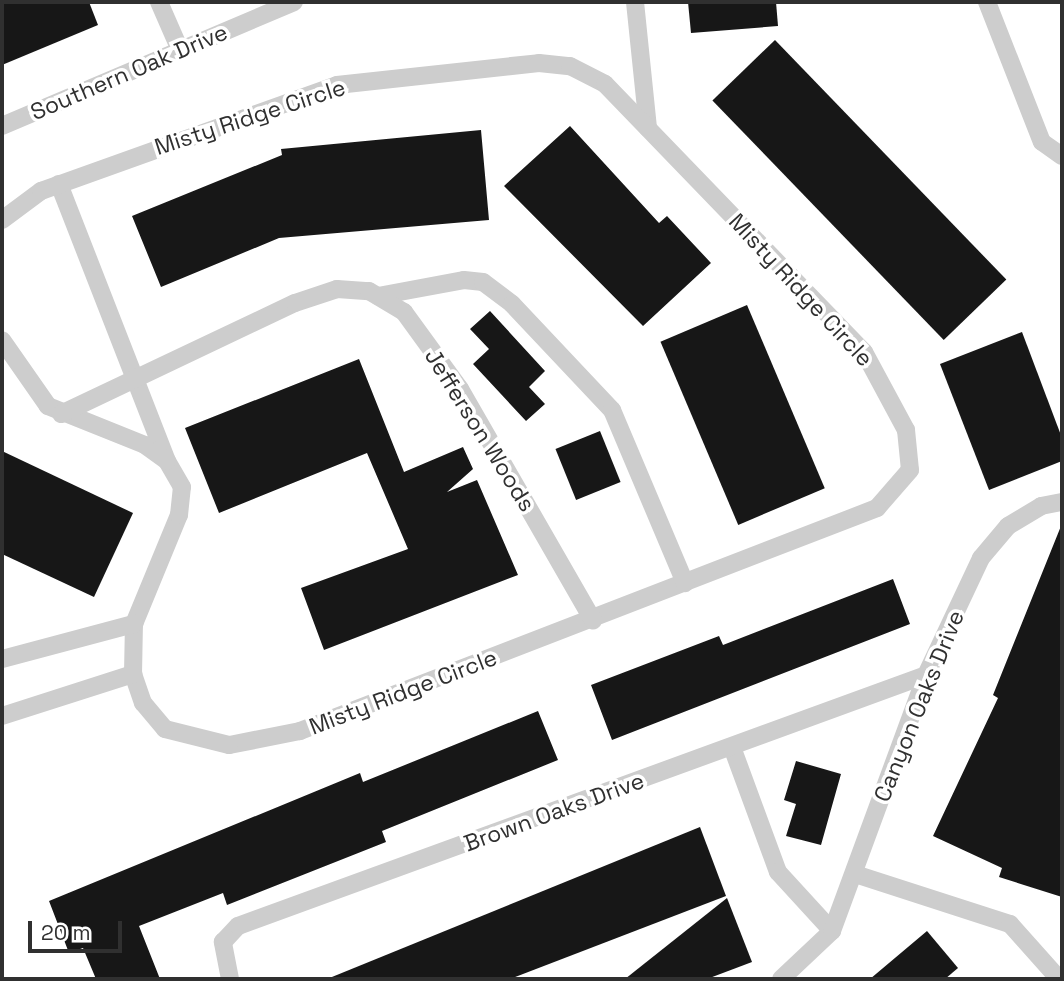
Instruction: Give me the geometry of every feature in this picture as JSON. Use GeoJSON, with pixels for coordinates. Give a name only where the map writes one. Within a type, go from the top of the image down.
{"type":"FeatureCollection","features":[{"type":"Feature","properties":{"kind":"lane"},"geometry":{"type":"LineString","coordinates":[[159,2],[180,50]]}},
{"type":"Feature","properties":{"kind":"lane","name":"Southern Oak Drive"},"geometry":{"type":"LineString","coordinates":[[2,126],[294,2]]}},
{"type":"Feature","properties":{"kind":"lane"},"geometry":{"type":"LineString","coordinates":[[635,2],[648,128]]}},
{"type":"Feature","properties":{"kind":"lane"},"geometry":{"type":"LineString","coordinates":[[987,2],[1042,142],[1062,156]]}},
{"type":"Feature","properties":{"kind":"lane","name":"Misty Ridge Circle"},"geometry":{"type":"LineString","coordinates":[[2,220],[59,184],[337,85],[539,63],[592,75],[648,128],[864,352],[906,429],[910,470],[877,508],[300,731],[229,745],[165,729],[143,703],[133,674],[134,624],[180,515],[182,487],[167,461],[131,381],[59,184]]}},
{"type":"Feature","properties":{"kind":"lane"},"geometry":{"type":"LineString","coordinates":[[378,296],[464,281],[483,282],[512,304],[612,410],[685,583]]}},
{"type":"Feature","properties":{"kind":"lane","name":"Jefferson Woods"},"geometry":{"type":"LineString","coordinates":[[61,414],[295,303],[337,289],[378,296],[404,312],[460,389],[593,620]]}},
{"type":"Feature","properties":{"kind":"lane"},"geometry":{"type":"LineString","coordinates":[[2,341],[26,379],[61,414],[145,445],[167,461]]}},
{"type":"Feature","properties":{"kind":"lane","name":"Canyon Oaks Drive"},"geometry":{"type":"LineString","coordinates":[[780,979],[832,931],[926,675],[981,558],[1008,526],[1041,506],[1062,502]]}},
{"type":"Feature","properties":{"kind":"lane"},"geometry":{"type":"LineString","coordinates":[[2,659],[134,624]]}},
{"type":"Feature","properties":{"kind":"lane"},"geometry":{"type":"LineString","coordinates":[[2,716],[133,674]]}},
{"type":"Feature","properties":{"kind":"lane","name":"Brown Oaks Drive"},"geometry":{"type":"LineString","coordinates":[[230,979],[223,942],[238,926],[926,675]]}},
{"type":"Feature","properties":{"kind":"lane"},"geometry":{"type":"LineString","coordinates":[[732,747],[778,872],[832,931]]}},
{"type":"Feature","properties":{"kind":"lane"},"geometry":{"type":"LineString","coordinates":[[855,874],[1010,924],[1059,979]]}},
{"type":"Feature","properties":{"kind":"building"},"geometry":{"type":"Polygon","coordinates":[[[2,2],[89,2],[98,25],[2,65],[2,2]]]}},
{"type":"Feature","properties":{"kind":"building"},"geometry":{"type":"Polygon","coordinates":[[[688,2],[776,2],[778,26],[691,33],[688,2]]]}},
{"type":"Feature","properties":{"kind":"building"},"geometry":{"type":"Polygon","coordinates":[[[775,40],[1006,280],[944,340],[712,100],[775,40]]]}},
{"type":"Feature","properties":{"kind":"building"},"geometry":{"type":"Polygon","coordinates":[[[570,126],[659,223],[667,216],[711,263],[643,326],[504,186],[570,126]]]}},
{"type":"Feature","properties":{"kind":"building"},"geometry":{"type":"Polygon","coordinates":[[[481,130],[489,220],[279,238],[161,287],[132,216],[282,155],[281,149],[481,130]]]}},
{"type":"Feature","properties":{"kind":"building"},"geometry":{"type":"Polygon","coordinates":[[[747,305],[825,488],[738,525],[660,342],[747,305]]]}},
{"type":"Feature","properties":{"kind":"building"},"geometry":{"type":"Polygon","coordinates":[[[490,311],[545,371],[529,387],[545,404],[526,421],[473,364],[489,349],[470,329],[490,311]]]}},
{"type":"Feature","properties":{"kind":"building"},"geometry":{"type":"Polygon","coordinates":[[[1022,332],[1062,438],[1062,461],[989,490],[940,364],[1022,332]]]}},
{"type":"Feature","properties":{"kind":"building"},"geometry":{"type":"Polygon","coordinates":[[[359,359],[404,472],[463,447],[473,469],[447,492],[477,480],[518,575],[324,650],[301,588],[408,549],[367,453],[219,513],[185,428],[359,359]]]}},
{"type":"Feature","properties":{"kind":"building"},"geometry":{"type":"Polygon","coordinates":[[[600,431],[621,482],[576,500],[555,449],[600,431]]]}},
{"type":"Feature","properties":{"kind":"building"},"geometry":{"type":"Polygon","coordinates":[[[2,451],[133,513],[94,597],[2,554],[2,451]]]}},
{"type":"Feature","properties":{"kind":"building"},"geometry":{"type":"Polygon","coordinates":[[[1061,526],[1062,897],[999,877],[1002,868],[933,836],[998,698],[993,695],[1061,526]]]}},
{"type":"Feature","properties":{"kind":"building"},"geometry":{"type":"Polygon","coordinates":[[[893,579],[910,624],[612,740],[591,685],[719,636],[723,645],[893,579]]]}},
{"type":"Feature","properties":{"kind":"building"},"geometry":{"type":"Polygon","coordinates":[[[538,711],[558,760],[382,831],[386,842],[227,905],[223,893],[139,926],[160,979],[96,979],[83,948],[69,953],[49,901],[360,773],[363,782],[538,711]]]}},
{"type":"Feature","properties":{"kind":"building"},"geometry":{"type":"Polygon","coordinates":[[[796,761],[841,774],[821,845],[786,836],[796,804],[784,800],[796,761]]]}},
{"type":"Feature","properties":{"kind":"building"},"geometry":{"type":"Polygon","coordinates":[[[700,827],[726,896],[510,979],[327,979],[700,827]]]}},
{"type":"Feature","properties":{"kind":"building"},"geometry":{"type":"Polygon","coordinates":[[[727,898],[752,962],[707,979],[625,979],[727,898]]]}},
{"type":"Feature","properties":{"kind":"building"},"geometry":{"type":"Polygon","coordinates":[[[927,931],[958,968],[945,979],[870,979],[927,931]]]}}]}
